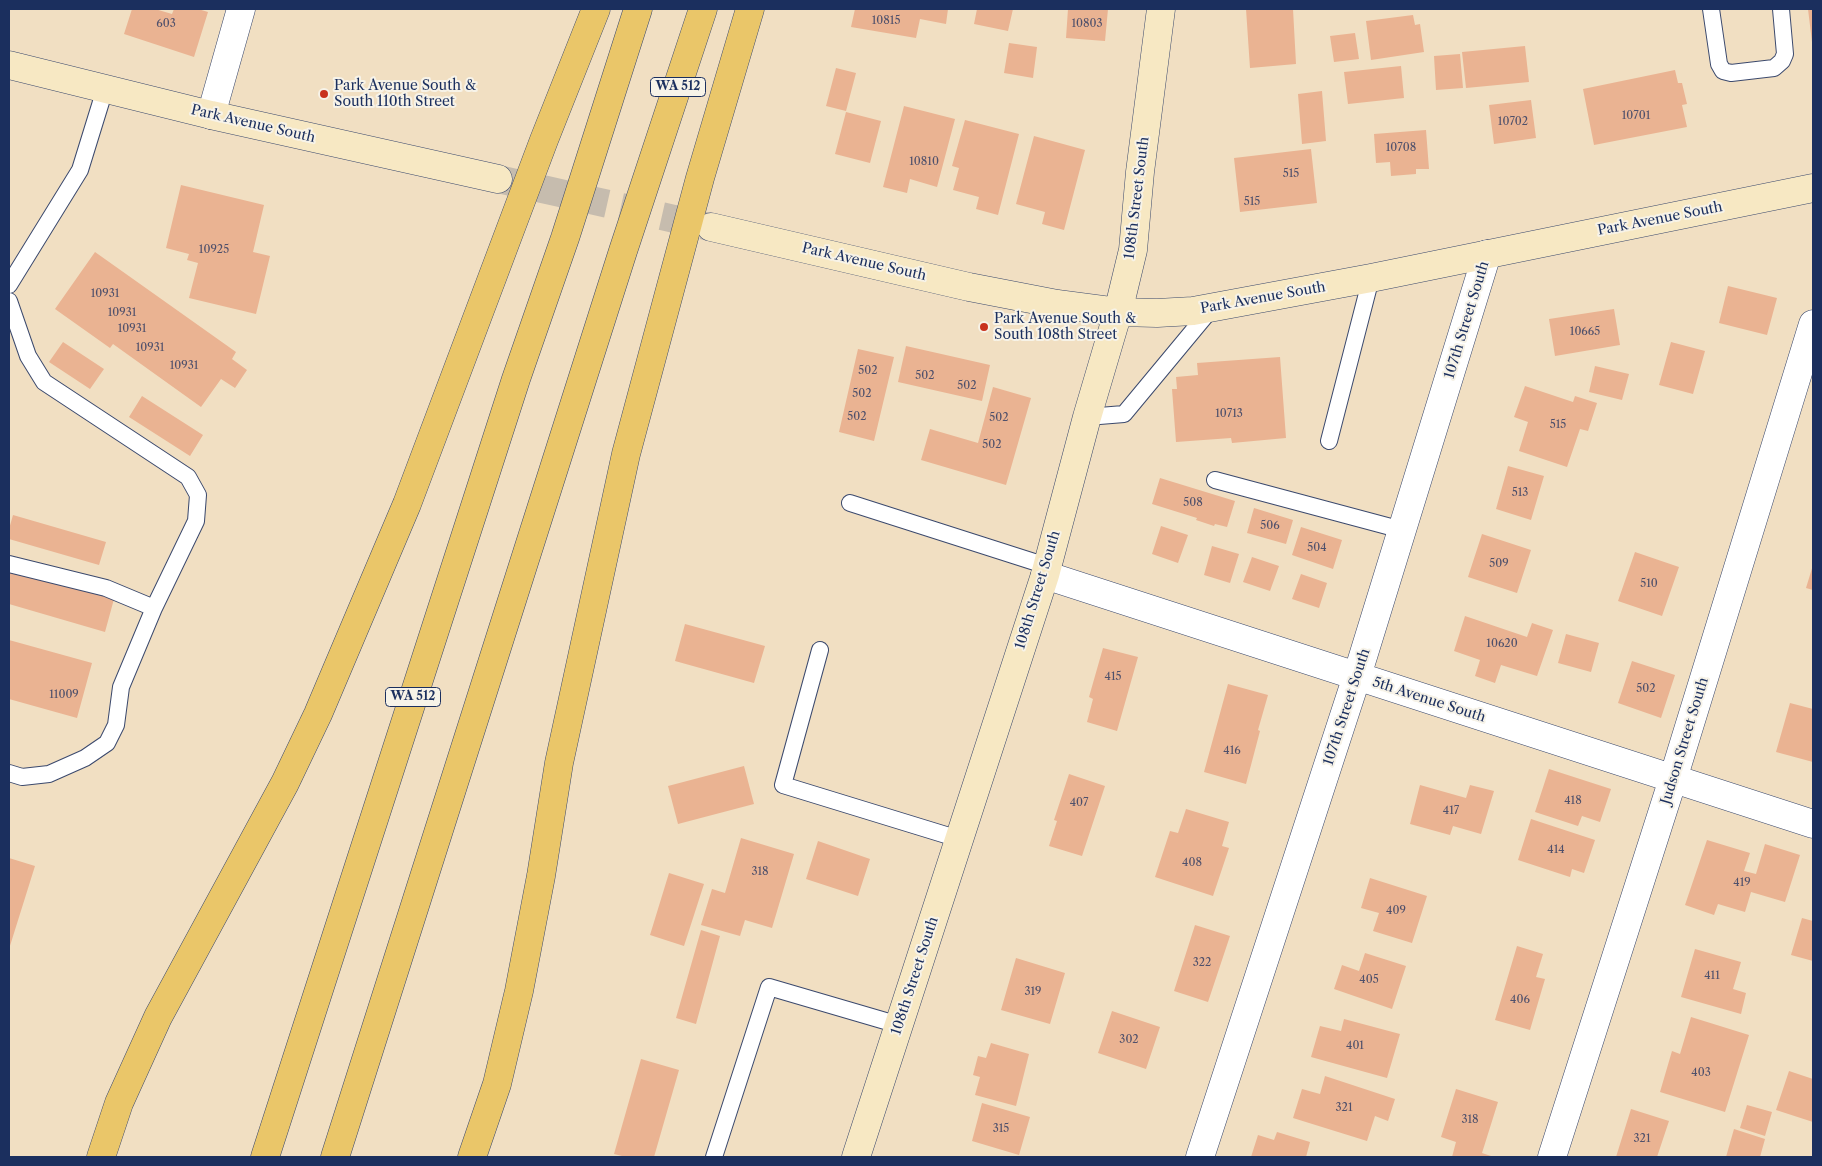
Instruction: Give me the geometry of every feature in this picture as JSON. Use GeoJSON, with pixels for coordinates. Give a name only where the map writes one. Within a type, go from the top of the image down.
{"type":"FeatureCollection","features":[{"type":"Feature","properties":{"kind":"highway"},"geometry":{"type":"LineString","coordinates":[[101,1157],[119,1104],[158,1017],[285,783],[318,714],[407,504],[596,9]]}},
{"type":"Feature","properties":{"kind":"highway","name":"WA 512"},"geometry":{"type":"LineString","coordinates":[[264,1157],[516,379],[574,212],[638,9]]}},
{"type":"Feature","properties":{"kind":"highway","name":"WA 512"},"geometry":{"type":"LineString","coordinates":[[335,1157],[623,251],[703,9]]}},
{"type":"Feature","properties":{"kind":"highway"},"geometry":{"type":"LineString","coordinates":[[472,1157],[497,1084],[519,991],[541,876],[559,763],[626,454],[700,178],[750,9]]}},
{"type":"Feature","properties":{"kind":"main road","name":"108th Street South"},"geometry":{"type":"LineString","coordinates":[[856,1157],[1046,570],[1087,417],[1118,312],[1133,250],[1140,172],[1161,9]]}},
{"type":"Feature","properties":{"kind":"main road","name":"Park Avenue South"},"geometry":{"type":"LineString","coordinates":[[9,65],[210,115],[498,179]]}},
{"type":"Feature","properties":{"kind":"main road","name":"Park Avenue South"},"geometry":{"type":"LineString","coordinates":[[712,227],[969,287],[1057,304],[1118,312],[1157,313],[1212,308],[1371,278],[1813,188]]}},
{"type":"Feature","properties":{"kind":"street"},"geometry":{"type":"LineString","coordinates":[[210,115],[241,9]]}},
{"type":"Feature","properties":{"kind":"street","name":"107th Street South"},"geometry":{"type":"LineString","coordinates":[[1200,1157],[1357,676],[1487,254]]}},
{"type":"Feature","properties":{"kind":"street","name":"Judson Street South"},"geometry":{"type":"LineString","coordinates":[[1552,1157],[1673,779],[1813,324]]}},
{"type":"Feature","properties":{"kind":"street","name":"5th Avenue South"},"geometry":{"type":"LineString","coordinates":[[1046,570],[1357,676],[1813,824]]}},
{"type":"Feature","properties":{"kind":"lane"},"geometry":{"type":"LineString","coordinates":[[1712,9],[1719,64],[1723,71],[1731,73],[1774,68],[1782,61],[1785,54],[1781,9]]}},
{"type":"Feature","properties":{"kind":"lane"},"geometry":{"type":"LineString","coordinates":[[9,285],[80,170],[106,89]]}},
{"type":"Feature","properties":{"kind":"lane"},"geometry":{"type":"LineString","coordinates":[[1329,441],[1371,278]]}},
{"type":"Feature","properties":{"kind":"lane"},"geometry":{"type":"LineString","coordinates":[[9,301],[28,356],[44,382],[188,477],[198,495],[196,521],[154,608],[121,687],[116,725],[106,743],[85,758],[50,774],[22,777],[9,773]]}},
{"type":"Feature","properties":{"kind":"lane"},"geometry":{"type":"LineString","coordinates":[[1087,417],[1124,414],[1212,308]]}},
{"type":"Feature","properties":{"kind":"lane"},"geometry":{"type":"LineString","coordinates":[[1215,480],[1402,530]]}},
{"type":"Feature","properties":{"kind":"lane"},"geometry":{"type":"LineString","coordinates":[[850,503],[1046,570]]}},
{"type":"Feature","properties":{"kind":"lane"},"geometry":{"type":"LineString","coordinates":[[9,564],[106,588],[154,608]]}},
{"type":"Feature","properties":{"kind":"lane"},"geometry":{"type":"LineString","coordinates":[[820,650],[783,785],[959,839]]}},
{"type":"Feature","properties":{"kind":"lane"},"geometry":{"type":"LineString","coordinates":[[714,1157],[770,987],[898,1025]]}},
{"type":"Feature","properties":{"kind":"building"},"geometry":{"type":"Polygon","coordinates":[[[132,9],[155,9],[172,14],[174,9],[198,9],[208,12],[194,57],[124,34],[132,9]]]}},
{"type":"Feature","properties":{"kind":"building"},"geometry":{"type":"Polygon","coordinates":[[[855,9],[948,9],[946,24],[920,19],[916,38],[851,27],[855,9]]]}},
{"type":"Feature","properties":{"kind":"building"},"geometry":{"type":"Polygon","coordinates":[[[977,9],[1013,9],[1008,31],[974,24],[977,9]]]}},
{"type":"Feature","properties":{"kind":"building"},"geometry":{"type":"Polygon","coordinates":[[[1068,9],[1108,9],[1105,41],[1066,38],[1068,9]]]}},
{"type":"Feature","properties":{"kind":"building"},"geometry":{"type":"Polygon","coordinates":[[[1246,9],[1293,9],[1296,64],[1250,68],[1246,9]]]}},
{"type":"Feature","properties":{"kind":"building"},"geometry":{"type":"Polygon","coordinates":[[[1808,9],[1813,9],[1813,42],[1812,42],[1808,9]]]}},
{"type":"Feature","properties":{"kind":"building"},"geometry":{"type":"Polygon","coordinates":[[[1413,15],[1415,25],[1420,24],[1424,52],[1371,60],[1366,21],[1413,15]]]}},
{"type":"Feature","properties":{"kind":"building"},"geometry":{"type":"Polygon","coordinates":[[[1355,33],[1359,59],[1334,62],[1330,36],[1355,33]]]}},
{"type":"Feature","properties":{"kind":"building"},"geometry":{"type":"Polygon","coordinates":[[[1009,43],[1037,47],[1033,78],[1004,73],[1009,43]]]}},
{"type":"Feature","properties":{"kind":"building"},"geometry":{"type":"Polygon","coordinates":[[[1525,46],[1529,82],[1466,88],[1462,52],[1525,46]]]}},
{"type":"Feature","properties":{"kind":"building"},"geometry":{"type":"Polygon","coordinates":[[[1460,54],[1463,88],[1436,90],[1434,56],[1460,54]]]}},
{"type":"Feature","properties":{"kind":"building"},"geometry":{"type":"Polygon","coordinates":[[[1401,66],[1404,98],[1348,104],[1344,72],[1401,66]]]}},
{"type":"Feature","properties":{"kind":"building"},"geometry":{"type":"Polygon","coordinates":[[[836,68],[856,73],[846,111],[826,106],[836,68]]]}},
{"type":"Feature","properties":{"kind":"building"},"geometry":{"type":"Polygon","coordinates":[[[1675,70],[1678,83],[1682,83],[1687,104],[1682,105],[1687,127],[1594,145],[1583,89],[1675,70]]]}},
{"type":"Feature","properties":{"kind":"building"},"geometry":{"type":"Polygon","coordinates":[[[1322,91],[1326,141],[1302,144],[1298,94],[1322,91]]]}},
{"type":"Feature","properties":{"kind":"building"},"geometry":{"type":"Polygon","coordinates":[[[1531,100],[1536,138],[1494,144],[1489,105],[1531,100]]]}},
{"type":"Feature","properties":{"kind":"building"},"geometry":{"type":"Polygon","coordinates":[[[904,106],[955,119],[937,187],[910,179],[907,193],[883,187],[904,106]]]}},
{"type":"Feature","properties":{"kind":"building"},"geometry":{"type":"Polygon","coordinates":[[[846,112],[881,121],[870,163],[835,154],[846,112]]]}},
{"type":"Feature","properties":{"kind":"building"},"geometry":{"type":"Polygon","coordinates":[[[965,120],[1019,134],[998,215],[976,209],[979,197],[953,190],[959,168],[952,166],[965,120]]]}},
{"type":"Feature","properties":{"kind":"building"},"geometry":{"type":"Polygon","coordinates":[[[1426,130],[1429,169],[1416,169],[1416,174],[1391,176],[1390,162],[1376,163],[1374,134],[1426,130]]]}},
{"type":"Feature","properties":{"kind":"building"},"geometry":{"type":"Polygon","coordinates":[[[1034,136],[1085,150],[1064,230],[1042,224],[1045,212],[1016,204],[1034,136]]]}},
{"type":"Feature","properties":{"kind":"building"},"geometry":{"type":"Polygon","coordinates":[[[1311,149],[1317,203],[1240,212],[1234,158],[1311,149]]]}},
{"type":"Feature","properties":{"kind":"building"},"geometry":{"type":"Polygon","coordinates":[[[181,185],[264,205],[253,252],[270,256],[256,314],[189,298],[198,263],[187,260],[189,254],[166,248],[181,185]]]}},
{"type":"Feature","properties":{"kind":"building"},"geometry":{"type":"Polygon","coordinates":[[[95,252],[236,352],[232,359],[247,370],[235,388],[221,379],[201,407],[113,344],[110,348],[55,309],[95,252]]]}},
{"type":"Feature","properties":{"kind":"building"},"geometry":{"type":"Polygon","coordinates":[[[1728,286],[1777,298],[1767,335],[1719,323],[1728,286]]]}},
{"type":"Feature","properties":{"kind":"building"},"geometry":{"type":"Polygon","coordinates":[[[1614,309],[1620,345],[1555,356],[1549,319],[1614,309]]]}},
{"type":"Feature","properties":{"kind":"building"},"geometry":{"type":"Polygon","coordinates":[[[63,342],[104,369],[90,389],[49,362],[63,342]]]}},
{"type":"Feature","properties":{"kind":"building"},"geometry":{"type":"Polygon","coordinates":[[[1671,342],[1705,351],[1693,394],[1659,385],[1671,342]]]}},
{"type":"Feature","properties":{"kind":"building"},"geometry":{"type":"Polygon","coordinates":[[[906,346],[990,365],[982,401],[898,382],[906,346]]]}},
{"type":"Feature","properties":{"kind":"building"},"geometry":{"type":"Polygon","coordinates":[[[858,349],[894,357],[874,441],[839,432],[858,349]]]}},
{"type":"Feature","properties":{"kind":"building"},"geometry":{"type":"Polygon","coordinates":[[[1280,357],[1286,438],[1232,443],[1231,438],[1176,442],[1172,389],[1177,389],[1176,377],[1198,375],[1197,363],[1280,357]]]}},
{"type":"Feature","properties":{"kind":"building"},"geometry":{"type":"Polygon","coordinates":[[[1595,366],[1629,374],[1622,400],[1589,392],[1595,366]]]}},
{"type":"Feature","properties":{"kind":"building"},"geometry":{"type":"Polygon","coordinates":[[[1525,386],[1573,402],[1575,396],[1597,403],[1588,431],[1580,429],[1567,467],[1519,451],[1528,422],[1514,417],[1525,386]]]}},
{"type":"Feature","properties":{"kind":"building"},"geometry":{"type":"Polygon","coordinates":[[[993,387],[1031,398],[1006,485],[921,460],[930,429],[978,443],[993,387]]]}},
{"type":"Feature","properties":{"kind":"building"},"geometry":{"type":"Polygon","coordinates":[[[142,396],[203,435],[190,456],[129,417],[142,396]]]}},
{"type":"Feature","properties":{"kind":"building"},"geometry":{"type":"Polygon","coordinates":[[[1508,466],[1544,476],[1531,520],[1496,509],[1508,466]]]}},
{"type":"Feature","properties":{"kind":"building"},"geometry":{"type":"Polygon","coordinates":[[[1160,478],[1235,501],[1227,527],[1215,524],[1214,526],[1196,520],[1197,518],[1152,504],[1160,478]]]}},
{"type":"Feature","properties":{"kind":"building"},"geometry":{"type":"Polygon","coordinates":[[[1254,508],[1293,520],[1286,544],[1247,533],[1254,508]]]}},
{"type":"Feature","properties":{"kind":"building"},"geometry":{"type":"Polygon","coordinates":[[[13,515],[106,542],[99,565],[9,539],[9,529],[13,515]]]}},
{"type":"Feature","properties":{"kind":"building"},"geometry":{"type":"Polygon","coordinates":[[[1161,526],[1188,535],[1178,563],[1152,554],[1161,526]]]}},
{"type":"Feature","properties":{"kind":"building"},"geometry":{"type":"Polygon","coordinates":[[[1301,527],[1342,540],[1333,569],[1292,555],[1301,527]]]}},
{"type":"Feature","properties":{"kind":"building"},"geometry":{"type":"Polygon","coordinates":[[[1482,534],[1531,550],[1517,593],[1468,577],[1482,534]]]}},
{"type":"Feature","properties":{"kind":"building"},"geometry":{"type":"Polygon","coordinates":[[[1212,546],[1239,554],[1230,583],[1204,575],[1212,546]]]}},
{"type":"Feature","properties":{"kind":"building"},"geometry":{"type":"Polygon","coordinates":[[[1635,552],[1679,567],[1662,616],[1618,601],[1635,552]]]}},
{"type":"Feature","properties":{"kind":"building"},"geometry":{"type":"Polygon","coordinates":[[[1252,557],[1279,566],[1270,591],[1243,582],[1252,557]]]}},
{"type":"Feature","properties":{"kind":"building"},"geometry":{"type":"Polygon","coordinates":[[[1813,565],[1813,590],[1806,588],[1813,565]]]}},
{"type":"Feature","properties":{"kind":"building"},"geometry":{"type":"Polygon","coordinates":[[[9,569],[114,599],[105,632],[9,604],[9,569]]]}},
{"type":"Feature","properties":{"kind":"building"},"geometry":{"type":"Polygon","coordinates":[[[1301,574],[1327,583],[1319,608],[1292,599],[1301,574]]]}},
{"type":"Feature","properties":{"kind":"building"},"geometry":{"type":"Polygon","coordinates":[[[1465,616],[1527,637],[1532,623],[1553,630],[1537,676],[1501,665],[1495,683],[1475,676],[1480,660],[1454,651],[1465,616]]]}},
{"type":"Feature","properties":{"kind":"building"},"geometry":{"type":"Polygon","coordinates":[[[685,624],[765,646],[754,683],[675,661],[685,624]]]}},
{"type":"Feature","properties":{"kind":"building"},"geometry":{"type":"Polygon","coordinates":[[[1566,634],[1599,643],[1591,672],[1558,663],[1566,634]]]}},
{"type":"Feature","properties":{"kind":"building"},"geometry":{"type":"Polygon","coordinates":[[[9,640],[92,663],[77,718],[9,699],[9,640]]]}},
{"type":"Feature","properties":{"kind":"building"},"geometry":{"type":"Polygon","coordinates":[[[1103,648],[1138,657],[1117,731],[1087,722],[1093,699],[1089,697],[1103,648]]]}},
{"type":"Feature","properties":{"kind":"building"},"geometry":{"type":"Polygon","coordinates":[[[1632,661],[1675,675],[1661,718],[1618,703],[1632,661]]]}},
{"type":"Feature","properties":{"kind":"building"},"geometry":{"type":"Polygon","coordinates":[[[1228,684],[1268,695],[1246,784],[1204,772],[1228,684]]]}},
{"type":"Feature","properties":{"kind":"building"},"geometry":{"type":"Polygon","coordinates":[[[1790,703],[1813,709],[1813,762],[1776,752],[1790,703]]]}},
{"type":"Feature","properties":{"kind":"building"},"geometry":{"type":"Polygon","coordinates":[[[744,766],[754,804],[678,824],[668,786],[744,766]]]}},
{"type":"Feature","properties":{"kind":"building"},"geometry":{"type":"Polygon","coordinates":[[[1549,769],[1611,789],[1600,822],[1582,816],[1578,826],[1535,812],[1549,769]]]}},
{"type":"Feature","properties":{"kind":"building"},"geometry":{"type":"Polygon","coordinates":[[[1069,774],[1105,786],[1082,856],[1049,846],[1057,821],[1054,820],[1069,774]]]}},
{"type":"Feature","properties":{"kind":"building"},"geometry":{"type":"Polygon","coordinates":[[[1420,785],[1466,798],[1470,785],[1494,791],[1481,834],[1453,826],[1450,835],[1410,824],[1420,785]]]}},
{"type":"Feature","properties":{"kind":"building"},"geometry":{"type":"Polygon","coordinates":[[[1186,809],[1229,822],[1222,846],[1229,848],[1213,896],[1155,877],[1170,831],[1178,833],[1186,809]]]}},
{"type":"Feature","properties":{"kind":"building"},"geometry":{"type":"Polygon","coordinates":[[[1531,819],[1595,840],[1584,873],[1572,869],[1570,877],[1518,860],[1531,819]]]}},
{"type":"Feature","properties":{"kind":"building"},"geometry":{"type":"Polygon","coordinates":[[[741,838],[794,854],[772,928],[745,920],[740,936],[701,925],[712,889],[725,893],[741,838]]]}},
{"type":"Feature","properties":{"kind":"building"},"geometry":{"type":"Polygon","coordinates":[[[1707,840],[1750,853],[1744,871],[1756,874],[1765,844],[1800,855],[1785,902],[1751,892],[1745,912],[1718,904],[1714,915],[1685,905],[1707,840]]]}},
{"type":"Feature","properties":{"kind":"building"},"geometry":{"type":"Polygon","coordinates":[[[818,841],[870,859],[858,896],[806,879],[818,841]]]}},
{"type":"Feature","properties":{"kind":"building"},"geometry":{"type":"Polygon","coordinates":[[[9,858],[35,866],[9,949],[9,858]]]}},
{"type":"Feature","properties":{"kind":"building"},"geometry":{"type":"Polygon","coordinates":[[[669,873],[704,884],[684,946],[650,935],[669,873]]]}},
{"type":"Feature","properties":{"kind":"building"},"geometry":{"type":"Polygon","coordinates":[[[1370,878],[1427,896],[1412,943],[1373,931],[1379,913],[1361,908],[1370,878]]]}},
{"type":"Feature","properties":{"kind":"building"},"geometry":{"type":"Polygon","coordinates":[[[1802,918],[1813,921],[1813,961],[1791,955],[1802,918]]]}},
{"type":"Feature","properties":{"kind":"building"},"geometry":{"type":"Polygon","coordinates":[[[1195,925],[1230,936],[1208,1002],[1174,991],[1195,925]]]}},
{"type":"Feature","properties":{"kind":"building"},"geometry":{"type":"Polygon","coordinates":[[[701,930],[720,936],[696,1024],[676,1018],[701,930]]]}},
{"type":"Feature","properties":{"kind":"building"},"geometry":{"type":"Polygon","coordinates":[[[1517,946],[1543,954],[1536,977],[1545,979],[1530,1030],[1495,1020],[1517,946]]]}},
{"type":"Feature","properties":{"kind":"building"},"geometry":{"type":"Polygon","coordinates":[[[1695,949],[1741,962],[1733,989],[1746,993],[1741,1014],[1681,997],[1695,949]]]}},
{"type":"Feature","properties":{"kind":"building"},"geometry":{"type":"Polygon","coordinates":[[[1365,953],[1406,966],[1392,1009],[1334,989],[1342,965],[1359,971],[1365,953]]]}},
{"type":"Feature","properties":{"kind":"building"},"geometry":{"type":"Polygon","coordinates":[[[1016,958],[1065,973],[1050,1024],[1001,1010],[1016,958]]]}},
{"type":"Feature","properties":{"kind":"building"},"geometry":{"type":"Polygon","coordinates":[[[1112,1011],[1160,1027],[1146,1069],[1098,1053],[1112,1011]]]}},
{"type":"Feature","properties":{"kind":"building"},"geometry":{"type":"Polygon","coordinates":[[[1691,1017],[1749,1035],[1725,1112],[1660,1092],[1672,1051],[1680,1054],[1691,1017]]]}},
{"type":"Feature","properties":{"kind":"building"},"geometry":{"type":"Polygon","coordinates":[[[1344,1019],[1400,1034],[1387,1078],[1311,1057],[1320,1026],[1341,1031],[1344,1019]]]}},
{"type":"Feature","properties":{"kind":"building"},"geometry":{"type":"Polygon","coordinates":[[[991,1043],[1029,1054],[1016,1106],[975,1095],[980,1077],[973,1075],[978,1056],[986,1058],[991,1043]]]}},
{"type":"Feature","properties":{"kind":"building"},"geometry":{"type":"Polygon","coordinates":[[[641,1059],[679,1070],[654,1157],[626,1157],[614,1154],[641,1059]]]}},
{"type":"Feature","properties":{"kind":"building"},"geometry":{"type":"Polygon","coordinates":[[[1789,1071],[1813,1079],[1813,1122],[1776,1110],[1789,1071]]]}},
{"type":"Feature","properties":{"kind":"building"},"geometry":{"type":"Polygon","coordinates":[[[1325,1076],[1395,1099],[1388,1121],[1375,1116],[1367,1141],[1293,1118],[1302,1089],[1320,1094],[1325,1076]]]}},
{"type":"Feature","properties":{"kind":"building"},"geometry":{"type":"Polygon","coordinates":[[[1456,1089],[1498,1102],[1482,1153],[1494,1157],[1452,1157],[1456,1142],[1441,1137],[1456,1089]]]}},
{"type":"Feature","properties":{"kind":"building"},"geometry":{"type":"Polygon","coordinates":[[[982,1103],[1030,1117],[1019,1155],[972,1141],[982,1103]]]}},
{"type":"Feature","properties":{"kind":"building"},"geometry":{"type":"Polygon","coordinates":[[[1747,1105],[1772,1112],[1765,1136],[1740,1128],[1747,1105]]]}},
{"type":"Feature","properties":{"kind":"building"},"geometry":{"type":"Polygon","coordinates":[[[1631,1109],[1669,1121],[1657,1157],[1616,1157],[1631,1109]]]}},
{"type":"Feature","properties":{"kind":"building"},"geometry":{"type":"Polygon","coordinates":[[[1734,1129],[1765,1139],[1760,1157],[1726,1157],[1734,1129]]]}},
{"type":"Feature","properties":{"kind":"building"},"geometry":{"type":"Polygon","coordinates":[[[1277,1132],[1310,1142],[1306,1157],[1251,1157],[1258,1135],[1274,1140],[1277,1132]]]}},
{"type":"Feature","properties":{"kind":"tunnel"},"geometry":{"type":"LineString","coordinates":[[498,179],[710,227]]}},
{"type":"Feature","properties":{"kind":"place","name":"Park Avenue South & South 110th Street"},"geometry":{"type":"Point","coordinates":[324,94]}},
{"type":"Feature","properties":{"kind":"place","name":"Park Avenue South & South 108th Street"},"geometry":{"type":"Point","coordinates":[984,327]}}]}
